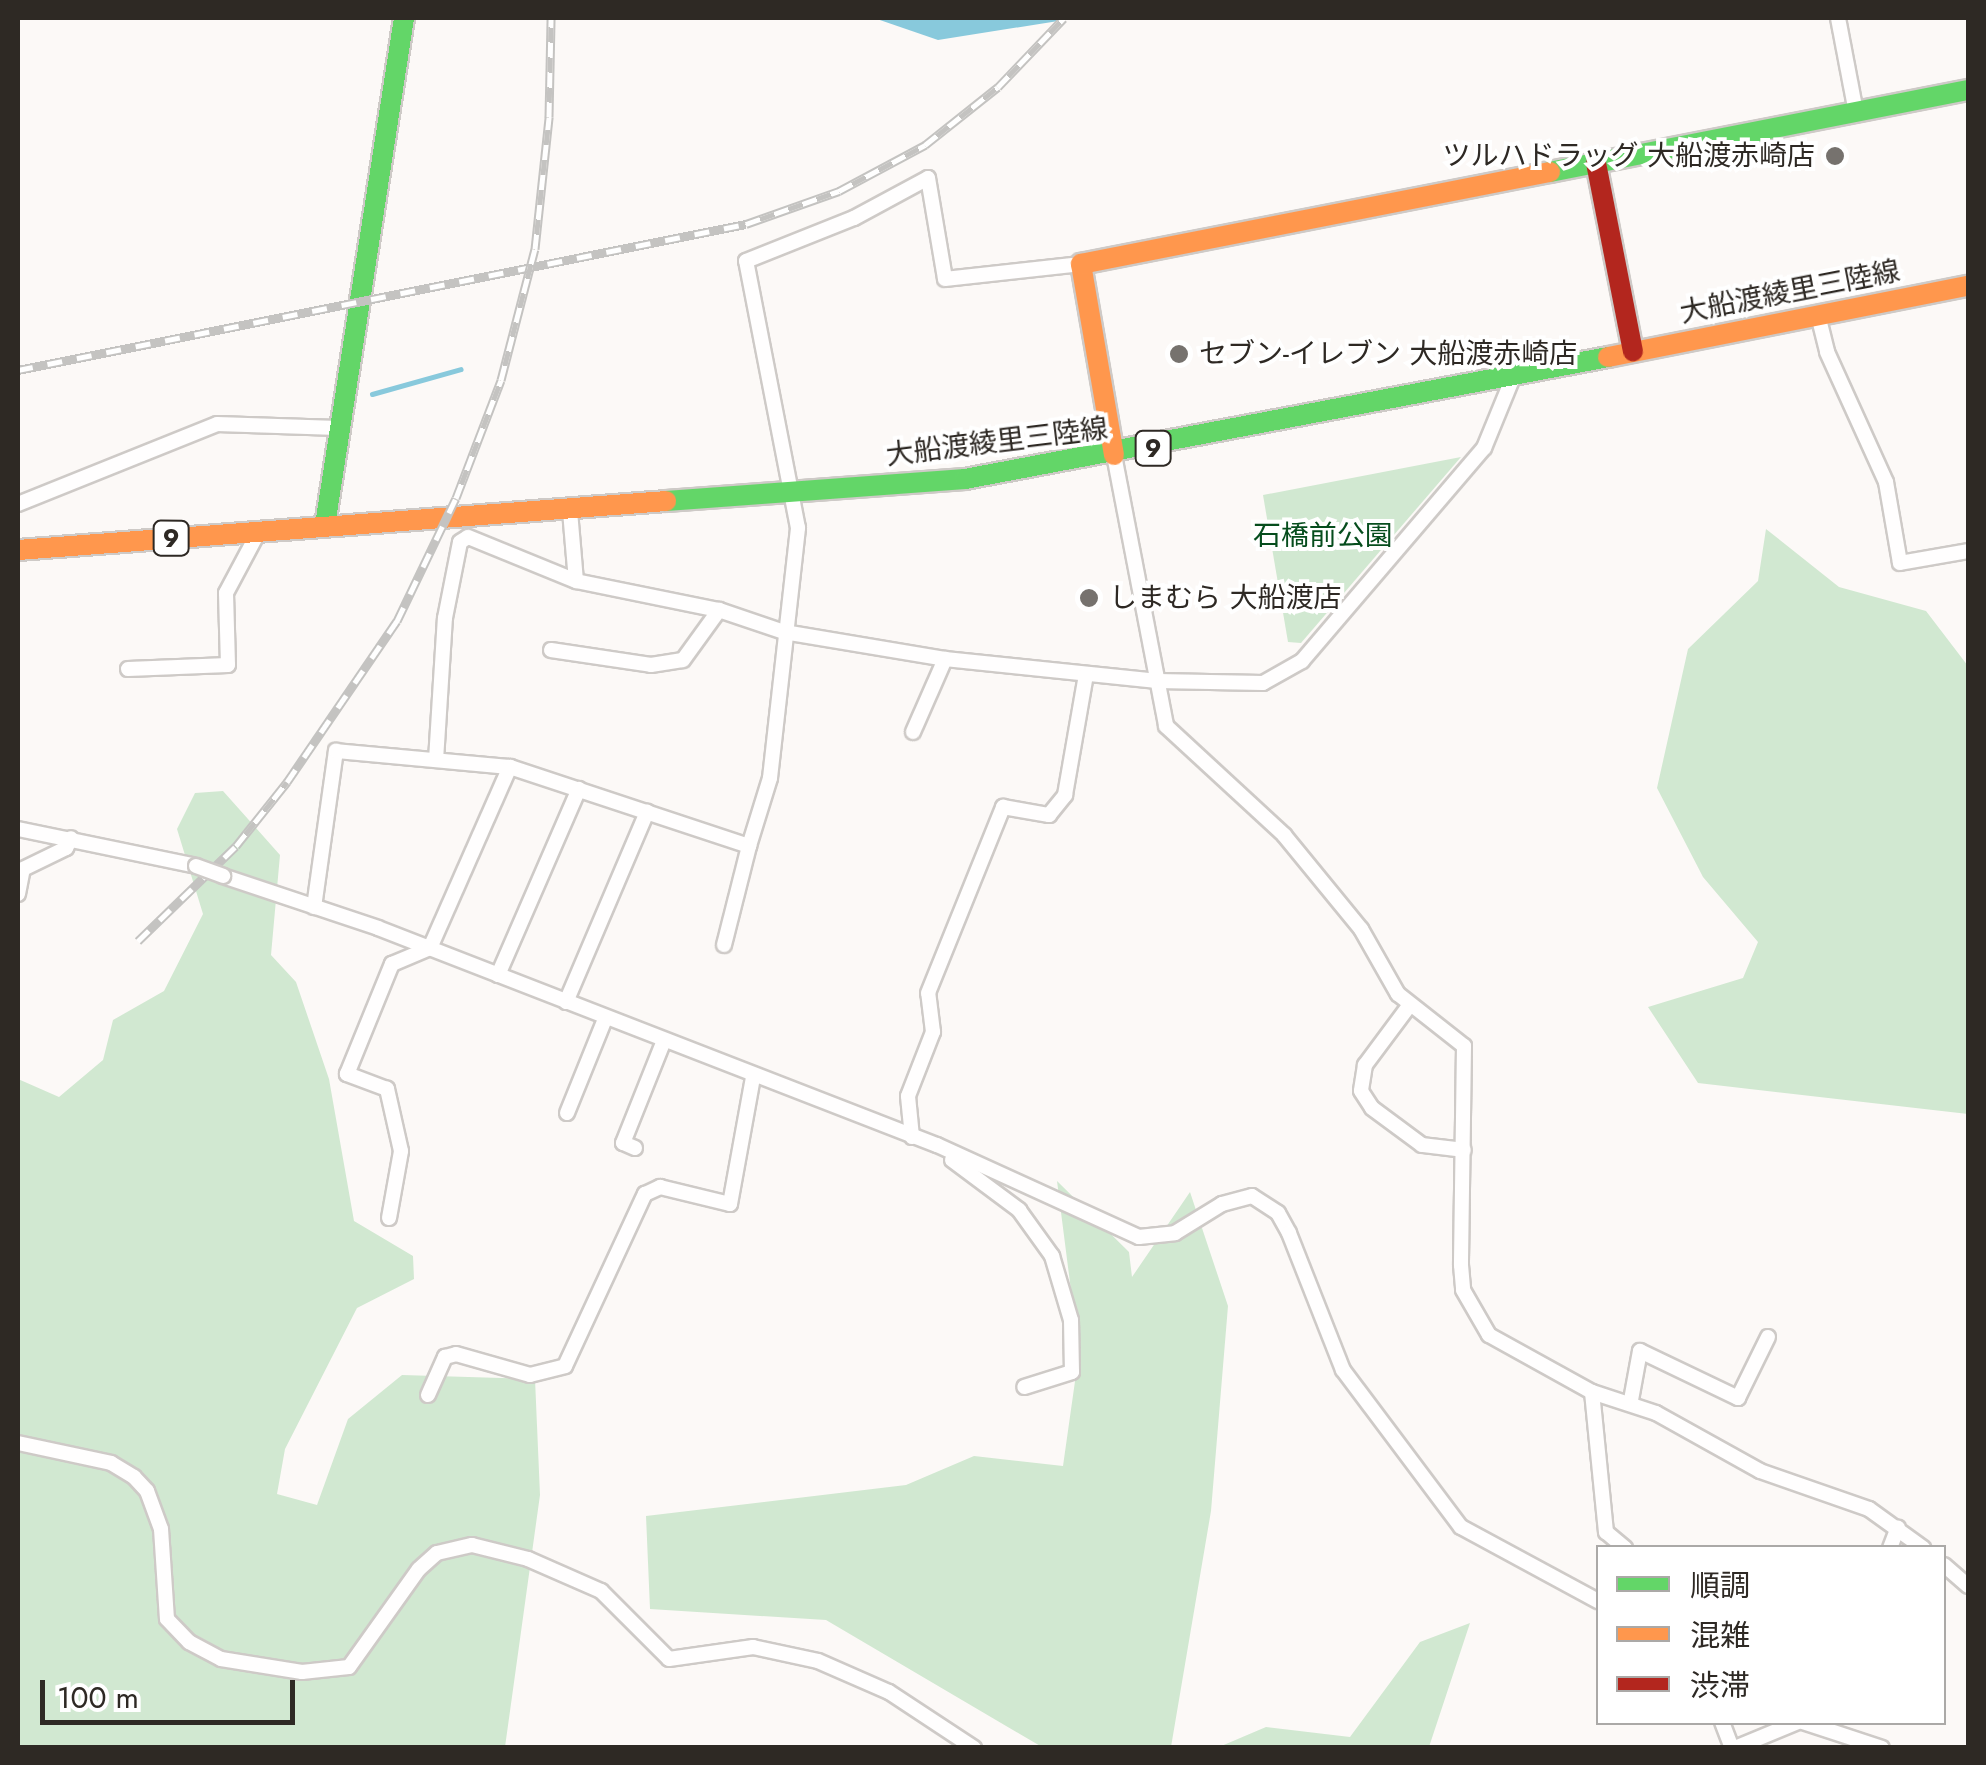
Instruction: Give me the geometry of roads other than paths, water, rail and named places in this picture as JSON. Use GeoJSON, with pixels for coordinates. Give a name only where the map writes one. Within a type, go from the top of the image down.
{"type":"FeatureCollection","features":[{"type":"Feature","properties":{"kind":"main road"},"geometry":{"type":"LineString","coordinates":[[325,525],[404,18]]}},
{"type":"Feature","properties":{"kind":"main road"},"geometry":{"type":"LineString","coordinates":[[1114,456],[1081,264],[1968,90]]}},
{"type":"Feature","properties":{"kind":"main road"},"geometry":{"type":"LineString","coordinates":[[1596,162],[1634,351]]}},
{"type":"Feature","properties":{"kind":"main road","name":"大船渡綾里三陸線"},"geometry":{"type":"LineString","coordinates":[[18,550],[965,478],[1114,456],[1968,286]]}},
{"type":"Feature","properties":{"kind":"street"},"geometry":{"type":"LineString","coordinates":[[1838,18],[1856,112]]}},
{"type":"Feature","properties":{"kind":"street"},"geometry":{"type":"LineString","coordinates":[[724,945],[770,778],[798,528],[746,262],[854,218],[928,178],[945,279],[1081,264]]}},
{"type":"Feature","properties":{"kind":"street"},"geometry":{"type":"LineString","coordinates":[[1818,315],[1827,352],[1886,482],[1900,563],[1968,551]]}},
{"type":"Feature","properties":{"kind":"street"},"geometry":{"type":"LineString","coordinates":[[436,760],[445,618],[460,542],[468,537],[576,581],[719,610],[784,632],[945,660],[1086,675],[1157,681],[1263,682],[1302,661],[1484,448],[1514,375]]}},
{"type":"Feature","properties":{"kind":"street"},"geometry":{"type":"LineString","coordinates":[[18,504],[218,424],[338,428]]}},
{"type":"Feature","properties":{"kind":"street"},"geometry":{"type":"LineString","coordinates":[[1114,456],[1161,714],[1181,747],[1284,835],[1360,929],[1410,1006],[1464,1046],[1461,1265],[1475,1316],[1489,1335],[1592,1392],[1631,1400],[1760,1471],[1868,1509],[1919,1545]]}},
{"type":"Feature","properties":{"kind":"street"},"geometry":{"type":"LineString","coordinates":[[570,511],[576,581]]}},
{"type":"Feature","properties":{"kind":"street"},"geometry":{"type":"LineString","coordinates":[[128,669],[228,665],[226,594],[260,530]]}},
{"type":"Feature","properties":{"kind":"street"},"geometry":{"type":"LineString","coordinates":[[551,650],[651,665],[682,660],[719,610]]}},
{"type":"Feature","properties":{"kind":"street"},"geometry":{"type":"LineString","coordinates":[[913,732],[945,660]]}},
{"type":"Feature","properties":{"kind":"street"},"geometry":{"type":"LineString","coordinates":[[912,1137],[908,1096],[934,1032],[928,993],[1003,807],[1049,814],[1065,795],[1086,675]]}},
{"type":"Feature","properties":{"kind":"street"},"geometry":{"type":"LineString","coordinates":[[314,907],[336,752],[510,767],[749,846]]}},
{"type":"Feature","properties":{"kind":"street"},"geometry":{"type":"LineString","coordinates":[[388,1218],[401,1152],[386,1088],[347,1074],[392,964],[430,948],[510,767]]}},
{"type":"Feature","properties":{"kind":"street"},"geometry":{"type":"LineString","coordinates":[[498,975],[579,789]]}},
{"type":"Feature","properties":{"kind":"street"},"geometry":{"type":"LineString","coordinates":[[566,1002],[647,812]]}},
{"type":"Feature","properties":{"kind":"street"},"geometry":{"type":"LineString","coordinates":[[18,829],[196,866],[430,948],[753,1078],[938,1146],[1139,1238],[1175,1233],[1242,1194],[1278,1213],[1343,1370],[1460,1526],[1596,1600]]}},
{"type":"Feature","properties":{"kind":"street"},"geometry":{"type":"LineString","coordinates":[[18,894],[24,869],[66,848],[70,838]]}},
{"type":"Feature","properties":{"kind":"street"},"geometry":{"type":"LineString","coordinates":[[1410,1006],[1365,1065],[1361,1091],[1372,1108],[1422,1146],[1464,1150]]}},
{"type":"Feature","properties":{"kind":"street"},"geometry":{"type":"LineString","coordinates":[[567,1113],[605,1019]]}},
{"type":"Feature","properties":{"kind":"street"},"geometry":{"type":"LineString","coordinates":[[634,1148],[623,1143],[664,1042]]}},
{"type":"Feature","properties":{"kind":"street"},"geometry":{"type":"LineString","coordinates":[[428,1395],[444,1357],[456,1354],[530,1376],[564,1366],[602,1278],[652,1188],[730,1204],[753,1078]]}},
{"type":"Feature","properties":{"kind":"street"},"geometry":{"type":"LineString","coordinates":[[938,1146],[1019,1210],[1052,1256],[1071,1320],[1072,1372],[1024,1386]]}},
{"type":"Feature","properties":{"kind":"street"},"geometry":{"type":"LineString","coordinates":[[1631,1400],[1640,1351],[1738,1398],[1768,1336]]}},
{"type":"Feature","properties":{"kind":"street"},"geometry":{"type":"LineString","coordinates":[[1592,1392],[1606,1532],[1621,1545]]}},
{"type":"Feature","properties":{"kind":"street"},"geometry":{"type":"LineString","coordinates":[[18,1443],[111,1463],[147,1491],[161,1530],[168,1620],[189,1642],[221,1659],[302,1672],[349,1667],[419,1569],[437,1554],[472,1545],[528,1559],[601,1590],[669,1659],[753,1647],[818,1661],[889,1692],[974,1748]]}},
{"type":"Feature","properties":{"kind":"street"},"geometry":{"type":"LineString","coordinates":[[1891,1545],[1898,1527]]}},
{"type":"Feature","properties":{"kind":"street"},"geometry":{"type":"LineString","coordinates":[[1946,1567],[1968,1586]]}},
{"type":"Feature","properties":{"kind":"street"},"geometry":{"type":"LineString","coordinates":[[1723,1725],[1734,1748],[1792,1725]]}},
{"type":"Feature","properties":{"kind":"street"},"geometry":{"type":"LineString","coordinates":[[1809,1725],[1882,1748]]}},
{"type":"Feature","properties":{"kind":"water"},"geometry":{"type":"Polygon","coordinates":[[[874,18],[1077,18],[938,40],[874,18]]]}},
{"type":"Feature","properties":{"kind":"waterway"},"geometry":{"type":"LineString","coordinates":[[372,394],[461,369]]}},
{"type":"Feature","properties":{"kind":"railway"},"geometry":{"type":"LineString","coordinates":[[138,941],[236,846],[287,782],[397,621],[456,498],[501,380],[535,249],[549,117],[551,18]]}},
{"type":"Feature","properties":{"kind":"railway"},"geometry":{"type":"LineString","coordinates":[[18,370],[746,224],[839,191],[925,145],[998,87],[1064,18]]}},
{"type":"Feature","properties":{"kind":"place","name":"ツルハドラッグ 大船渡赤崎店"},"geometry":{"type":"Point","coordinates":[1835,156]}},
{"type":"Feature","properties":{"kind":"place","name":"セブン-イレブン 大船渡赤崎店"},"geometry":{"type":"Point","coordinates":[1179,354]}},
{"type":"Feature","properties":{"kind":"place","name":"しまむら 大船渡店"},"geometry":{"type":"Point","coordinates":[1089,598]}},
{"type":"Feature","properties":{"kind":"park label","name":"石橋前公園"},"geometry":{"type":"Point","coordinates":[1323,536]}}]}
